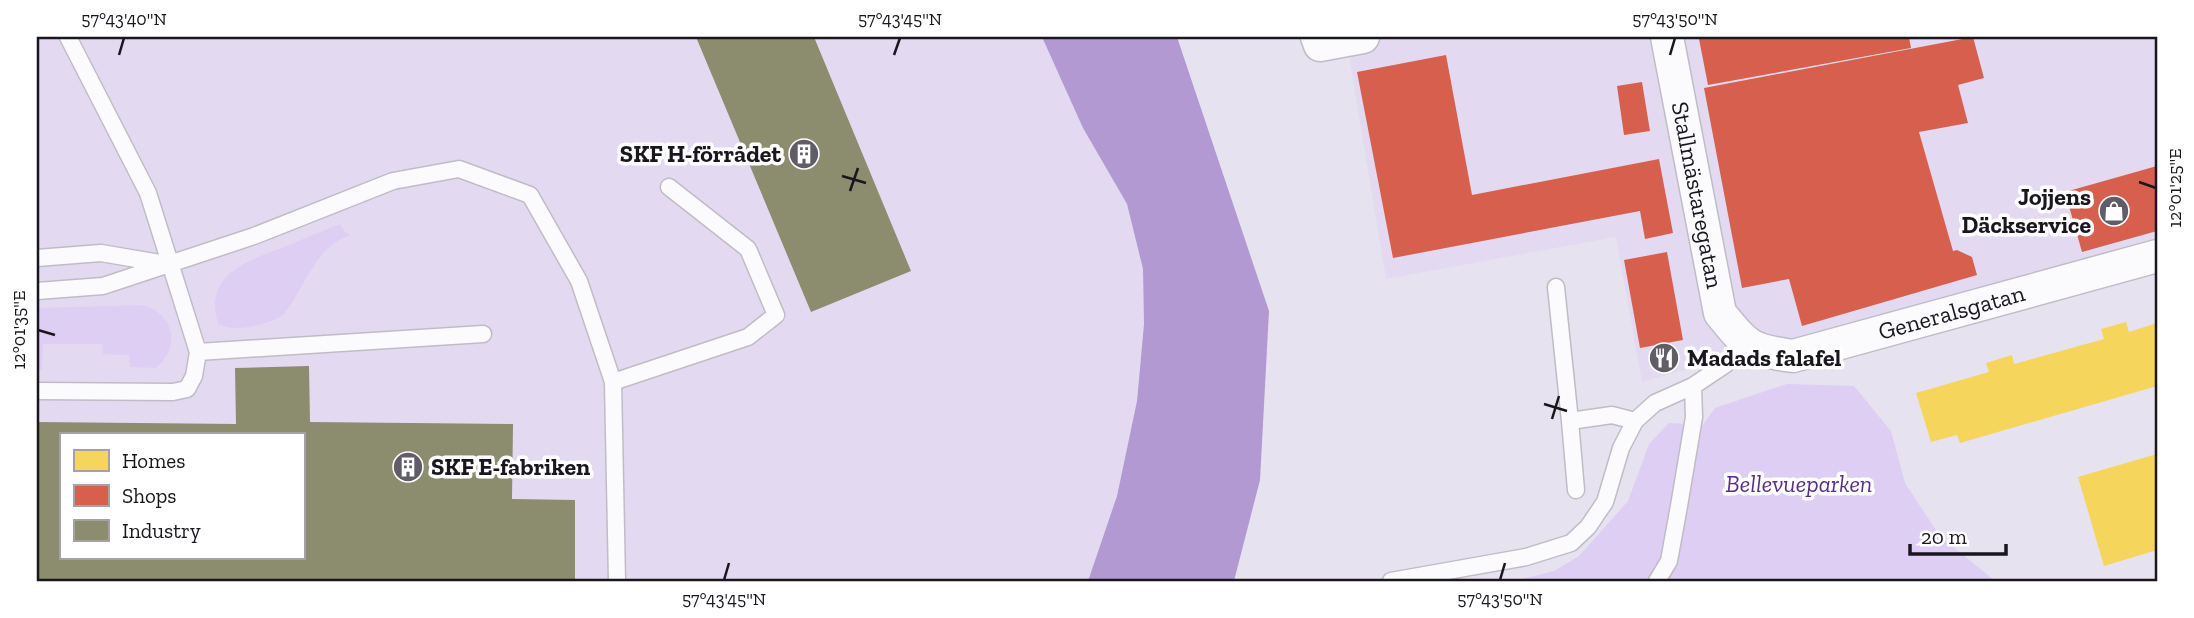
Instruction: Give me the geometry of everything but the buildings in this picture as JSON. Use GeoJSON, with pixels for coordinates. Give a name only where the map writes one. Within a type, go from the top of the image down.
{"type":"FeatureCollection","features":[{"type":"Feature","properties":{"kind":"street"},"geometry":{"type":"LineString","coordinates":[[1317,37],[1320,45],[1363,37]]}},
{"type":"Feature","properties":{"kind":"street","name":"Stallmästaregatan"},"geometry":{"type":"LineString","coordinates":[[1667,37],[1720,313],[1745,344]]}},
{"type":"Feature","properties":{"kind":"street","name":"Generalsgatan"},"geometry":{"type":"LineString","coordinates":[[1745,344],[1769,353],[1793,356],[2157,256]]}},
{"type":"Feature","properties":{"kind":"lane"},"geometry":{"type":"LineString","coordinates":[[37,391],[173,392],[187,389],[194,376],[198,352],[148,192],[68,37]]}},
{"type":"Feature","properties":{"kind":"lane"},"geometry":{"type":"LineString","coordinates":[[37,291],[103,286],[254,236],[393,181],[460,169],[530,195],[579,281],[613,382],[617,581]]}},
{"type":"Feature","properties":{"kind":"lane"},"geometry":{"type":"LineString","coordinates":[[613,382],[748,337],[776,314],[748,249],[669,187]]}},
{"type":"Feature","properties":{"kind":"lane"},"geometry":{"type":"LineString","coordinates":[[37,258],[101,253],[169,265]]}},
{"type":"Feature","properties":{"kind":"lane"},"geometry":{"type":"LineString","coordinates":[[1556,288],[1576,489]]}},
{"type":"Feature","properties":{"kind":"lane"},"geometry":{"type":"LineString","coordinates":[[198,352],[483,334]]}},
{"type":"Feature","properties":{"kind":"lane"},"geometry":{"type":"LineString","coordinates":[[1391,581],[1526,557],[1571,543],[1588,527],[1605,502],[1622,448],[1635,421],[1655,403],[1693,386],[1726,364],[1745,344]]}},
{"type":"Feature","properties":{"kind":"lane"},"geometry":{"type":"LineString","coordinates":[[1657,581],[1669,561],[1694,417],[1693,386]]}},
{"type":"Feature","properties":{"kind":"lane"},"geometry":{"type":"LineString","coordinates":[[1570,421],[1612,415],[1635,421]]}},
{"type":"Feature","properties":{"kind":"shaded area"},"geometry":{"type":"Polygon","coordinates":[[[37,37],[1042,37],[1083,128],[1127,204],[1143,269],[1144,324],[1137,401],[1117,496],[1088,581],[37,581],[37,37]]]}},
{"type":"Feature","properties":{"kind":"shaded area"},"geometry":{"type":"Polygon","coordinates":[[[1042,37],[1177,37],[1269,311],[1260,480],[1234,581],[1088,581],[1117,496],[1137,401],[1144,324],[1143,269],[1127,204],[1083,128],[1042,37]]]}},
{"type":"Feature","properties":{"kind":"shaded area"},"geometry":{"type":"Polygon","coordinates":[[[1346,37],[2157,37],[2157,238],[1642,382],[1616,237],[1386,279],[1346,37]]]}},
{"type":"Feature","properties":{"kind":"green space"},"geometry":{"type":"Polygon","coordinates":[[[340,224],[345,232],[351,235],[339,240],[319,258],[283,315],[251,327],[233,328],[218,324],[215,307],[217,293],[232,272],[256,258],[340,224]]]}},
{"type":"Feature","properties":{"kind":"green space"},"geometry":{"type":"Polygon","coordinates":[[[141,305],[161,315],[171,331],[169,350],[156,368],[130,367],[129,355],[103,354],[102,344],[43,344],[42,370],[37,370],[37,308],[141,305]]]}},
{"type":"Feature","properties":{"kind":"green space","name":"Bellevueparken"},"geometry":{"type":"Polygon","coordinates":[[[1787,384],[1854,386],[1891,431],[1905,483],[1939,535],[1995,581],[1514,581],[1554,571],[1579,556],[1628,501],[1649,444],[1669,423],[1703,425],[1715,408],[1787,384]]]}},
{"type":"Feature","properties":{"kind":"place","name":"SKF H-förrådet"},"geometry":{"type":"Point","coordinates":[804,154]}},
{"type":"Feature","properties":{"kind":"place","name":"Jojjens Däckservice"},"geometry":{"type":"Point","coordinates":[2114,211]}},
{"type":"Feature","properties":{"kind":"place","name":"Madads falafel"},"geometry":{"type":"Point","coordinates":[1664,358]}},
{"type":"Feature","properties":{"kind":"place","name":"SKF E-fabriken"},"geometry":{"type":"Point","coordinates":[408,467]}}]}
